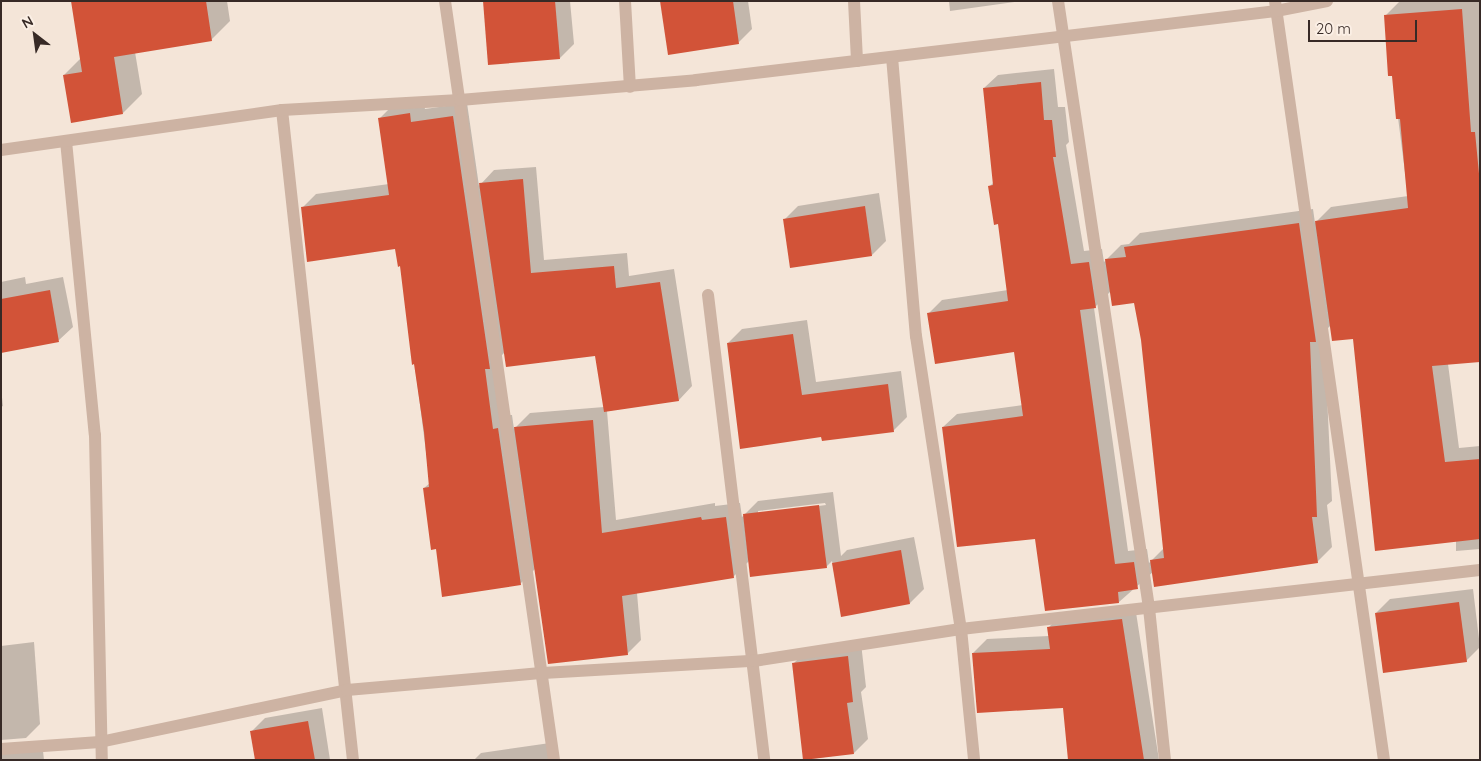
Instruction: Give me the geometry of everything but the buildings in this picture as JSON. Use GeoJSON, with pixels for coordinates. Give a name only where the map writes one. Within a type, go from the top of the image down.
{"type":"FeatureCollection","features":[{"type":"Feature","properties":{"kind":"street"},"geometry":{"type":"LineString","coordinates":[[445,1],[543,672],[554,760]]}},
{"type":"Feature","properties":{"kind":"street"},"geometry":{"type":"LineString","coordinates":[[625,1],[630,86]]}},
{"type":"Feature","properties":{"kind":"street"},"geometry":{"type":"LineString","coordinates":[[854,1],[857,61]]}},
{"type":"Feature","properties":{"kind":"street"},"geometry":{"type":"LineString","coordinates":[[1058,1],[1149,608],[1165,760]]}},
{"type":"Feature","properties":{"kind":"street"},"geometry":{"type":"LineString","coordinates":[[1,150],[282,110],[460,100],[630,86],[892,57],[1276,6],[1327,1]]}},
{"type":"Feature","properties":{"kind":"street"},"geometry":{"type":"LineString","coordinates":[[1276,6],[1357,586],[1384,760]]}},
{"type":"Feature","properties":{"kind":"street"},"geometry":{"type":"LineString","coordinates":[[892,57],[916,336],[961,629],[974,760]]}},
{"type":"Feature","properties":{"kind":"street"},"geometry":{"type":"LineString","coordinates":[[282,110],[347,690],[353,760]]}},
{"type":"Feature","properties":{"kind":"street"},"geometry":{"type":"LineString","coordinates":[[66,141],[95,435],[100,742],[102,760]]}},
{"type":"Feature","properties":{"kind":"street"},"geometry":{"type":"LineString","coordinates":[[708,295],[754,661],[764,760]]}},
{"type":"Feature","properties":{"kind":"street"},"geometry":{"type":"LineString","coordinates":[[1,748],[100,742],[347,690],[543,672],[754,661],[961,629],[1357,586],[1480,570]]}}]}
